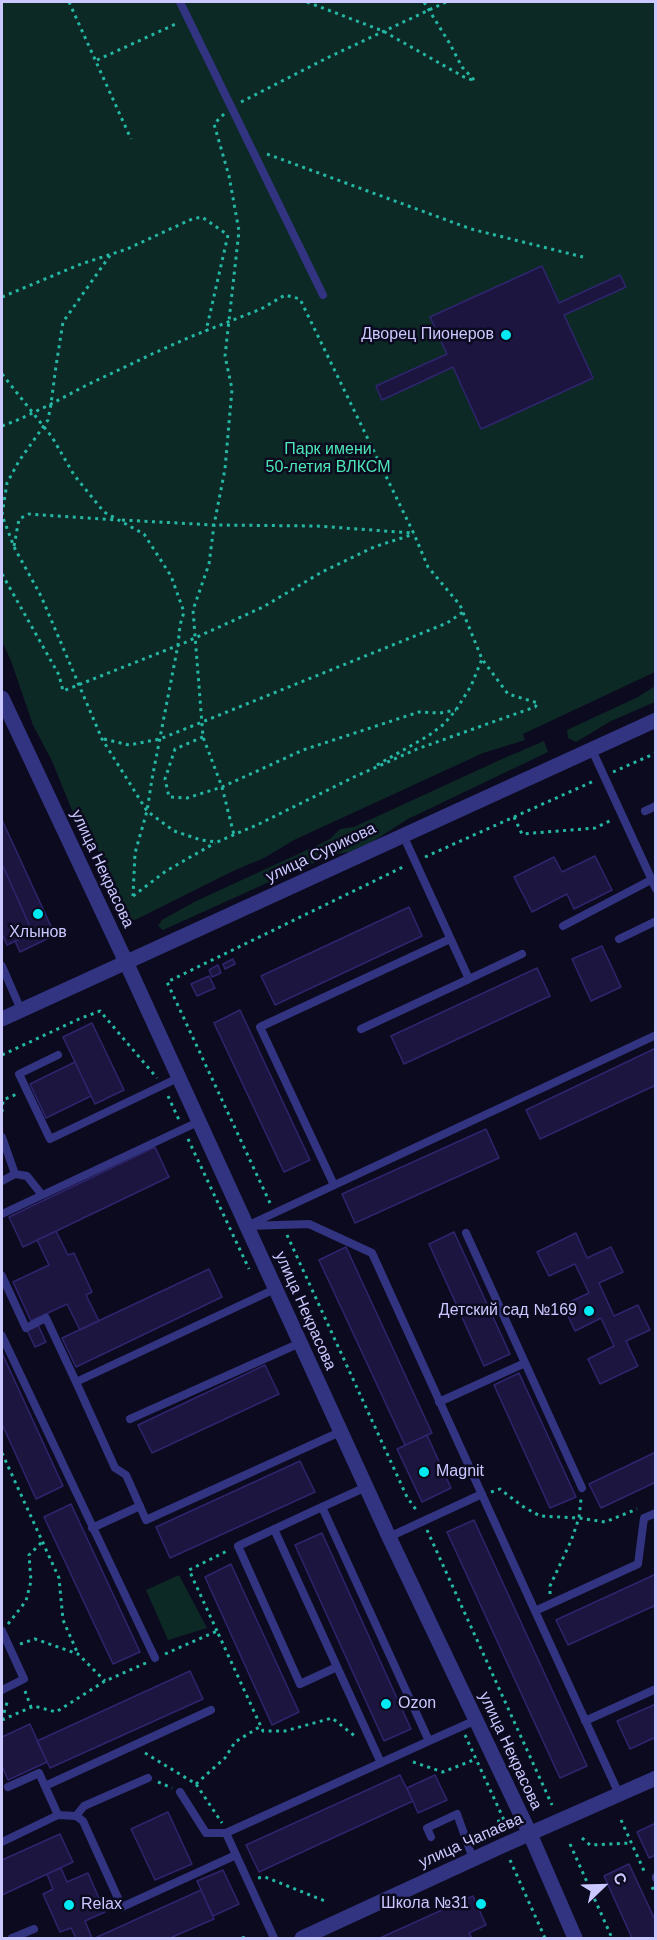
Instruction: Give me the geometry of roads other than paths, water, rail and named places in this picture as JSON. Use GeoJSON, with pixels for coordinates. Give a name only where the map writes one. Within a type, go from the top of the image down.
{"type":"FeatureCollection","features":[{"type":"Feature","properties":{"kind":"street","name":"улица Некрасова"},"geometry":{"type":"LineString","coordinates":[[2,698],[126,962],[389,1537],[468,1723],[530,1834],[575,1938]]}},
{"type":"Feature","properties":{"kind":"street","name":"улица Сурикова"},"geometry":{"type":"LineString","coordinates":[[2,1019],[656,720]]}},
{"type":"Feature","properties":{"kind":"street","name":"улица Чапаева"},"geometry":{"type":"LineString","coordinates":[[302,1938],[656,1778]]}},
{"type":"Feature","properties":{"kind":"lane"},"geometry":{"type":"LineString","coordinates":[[180,2],[322,295]]}},
{"type":"Feature","properties":{"kind":"lane"},"geometry":{"type":"LineString","coordinates":[[592,750],[656,889]]}},
{"type":"Feature","properties":{"kind":"lane"},"geometry":{"type":"LineString","coordinates":[[645,811],[656,806]]}},
{"type":"Feature","properties":{"kind":"lane"},"geometry":{"type":"LineString","coordinates":[[403,835],[469,979]]}},
{"type":"Feature","properties":{"kind":"lane"},"geometry":{"type":"LineString","coordinates":[[563,926],[651,880]]}},
{"type":"Feature","properties":{"kind":"lane"},"geometry":{"type":"LineString","coordinates":[[619,939],[656,921]]}},
{"type":"Feature","properties":{"kind":"lane"},"geometry":{"type":"LineString","coordinates":[[334,1185],[260,1027],[450,939]]}},
{"type":"Feature","properties":{"kind":"lane"},"geometry":{"type":"LineString","coordinates":[[361,1029],[522,954]]}},
{"type":"Feature","properties":{"kind":"lane"},"geometry":{"type":"LineString","coordinates":[[2,966],[21,1010]]}},
{"type":"Feature","properties":{"kind":"lane"},"geometry":{"type":"LineString","coordinates":[[247,1226],[656,1035]]}},
{"type":"Feature","properties":{"kind":"lane"},"geometry":{"type":"LineString","coordinates":[[58,1055],[19,1074],[50,1139],[178,1078]]}},
{"type":"Feature","properties":{"kind":"lane"},"geometry":{"type":"LineString","coordinates":[[2,1214],[198,1122]]}},
{"type":"Feature","properties":{"kind":"lane"},"geometry":{"type":"LineString","coordinates":[[2,1137],[15,1174]]}},
{"type":"Feature","properties":{"kind":"lane"},"geometry":{"type":"LineString","coordinates":[[2,1181],[15,1174],[27,1176],[42,1195]]}},
{"type":"Feature","properties":{"kind":"lane"},"geometry":{"type":"LineString","coordinates":[[247,1226],[309,1224],[372,1253],[619,1794]]}},
{"type":"Feature","properties":{"kind":"lane"},"geometry":{"type":"LineString","coordinates":[[466,1233],[582,1488]]}},
{"type":"Feature","properties":{"kind":"lane"},"geometry":{"type":"LineString","coordinates":[[2,1276],[26,1328],[46,1318],[115,1468],[126,1475],[146,1520],[340,1432]]}},
{"type":"Feature","properties":{"kind":"lane"},"geometry":{"type":"LineString","coordinates":[[76,1382],[275,1289]]}},
{"type":"Feature","properties":{"kind":"lane"},"geometry":{"type":"LineString","coordinates":[[2,1336],[155,1658]]}},
{"type":"Feature","properties":{"kind":"lane"},"geometry":{"type":"LineString","coordinates":[[130,1419],[300,1343]]}},
{"type":"Feature","properties":{"kind":"lane"},"geometry":{"type":"LineString","coordinates":[[440,1402],[525,1362]]}},
{"type":"Feature","properties":{"kind":"lane"},"geometry":{"type":"LineString","coordinates":[[337,1667],[300,1684],[238,1546],[366,1487]]}},
{"type":"Feature","properties":{"kind":"lane"},"geometry":{"type":"LineString","coordinates":[[389,1537],[482,1494]]}},
{"type":"Feature","properties":{"kind":"lane"},"geometry":{"type":"LineString","coordinates":[[92,1528],[140,1506]]}},
{"type":"Feature","properties":{"kind":"lane"},"geometry":{"type":"LineString","coordinates":[[322,1507],[429,1741]]}},
{"type":"Feature","properties":{"kind":"lane"},"geometry":{"type":"LineString","coordinates":[[535,1611],[638,1564],[644,1518],[656,1513]]}},
{"type":"Feature","properties":{"kind":"lane"},"geometry":{"type":"LineString","coordinates":[[274,1529],[381,1763]]}},
{"type":"Feature","properties":{"kind":"lane"},"geometry":{"type":"LineString","coordinates":[[2,1631],[24,1679],[2,1690]]}},
{"type":"Feature","properties":{"kind":"lane"},"geometry":{"type":"LineString","coordinates":[[585,1721],[656,1689]]}},
{"type":"Feature","properties":{"kind":"lane"},"geometry":{"type":"LineString","coordinates":[[45,1786],[212,1710]]}},
{"type":"Feature","properties":{"kind":"lane"},"geometry":{"type":"LineString","coordinates":[[180,1792],[206,1833],[226,1833],[468,1723]]}},
{"type":"Feature","properties":{"kind":"lane"},"geometry":{"type":"LineString","coordinates":[[8,1787],[39,1773],[58,1815]]}},
{"type":"Feature","properties":{"kind":"lane"},"geometry":{"type":"LineString","coordinates":[[76,1816],[84,1806],[148,1778]]}},
{"type":"Feature","properties":{"kind":"lane"},"geometry":{"type":"LineString","coordinates":[[431,1837],[427,1828],[457,1814],[473,1859]]}},
{"type":"Feature","properties":{"kind":"lane"},"geometry":{"type":"LineString","coordinates":[[2,1842],[58,1815],[76,1816],[82,1821],[122,1907],[236,1855]]}},
{"type":"Feature","properties":{"kind":"lane"},"geometry":{"type":"LineString","coordinates":[[226,1833],[274,1938]]}},
{"type":"Feature","properties":{"kind":"lane"},"geometry":{"type":"LineString","coordinates":[[12,1938],[34,1929]]}},
{"type":"Feature","properties":{"kind":"place","name":"Дворец Пионеров"},"geometry":{"type":"Point","coordinates":[506,335]}},
{"type":"Feature","properties":{"kind":"place","name":"Хлынов"},"geometry":{"type":"Point","coordinates":[38,914]}},
{"type":"Feature","properties":{"kind":"place","name":"Детский сад №169"},"geometry":{"type":"Point","coordinates":[589,1311]}},
{"type":"Feature","properties":{"kind":"place","name":"Magnit"},"geometry":{"type":"Point","coordinates":[424,1472]}},
{"type":"Feature","properties":{"kind":"place","name":"Ozon"},"geometry":{"type":"Point","coordinates":[386,1704]}},
{"type":"Feature","properties":{"kind":"place","name":"Школа №31"},"geometry":{"type":"Point","coordinates":[481,1904]}},
{"type":"Feature","properties":{"kind":"place","name":"Relax"},"geometry":{"type":"Point","coordinates":[69,1905]}},
{"type":"Feature","properties":{"kind":"park label","name":"Парк имени 50-летия ВЛКСМ"},"geometry":{"type":"Point","coordinates":[328,459]}}]}
